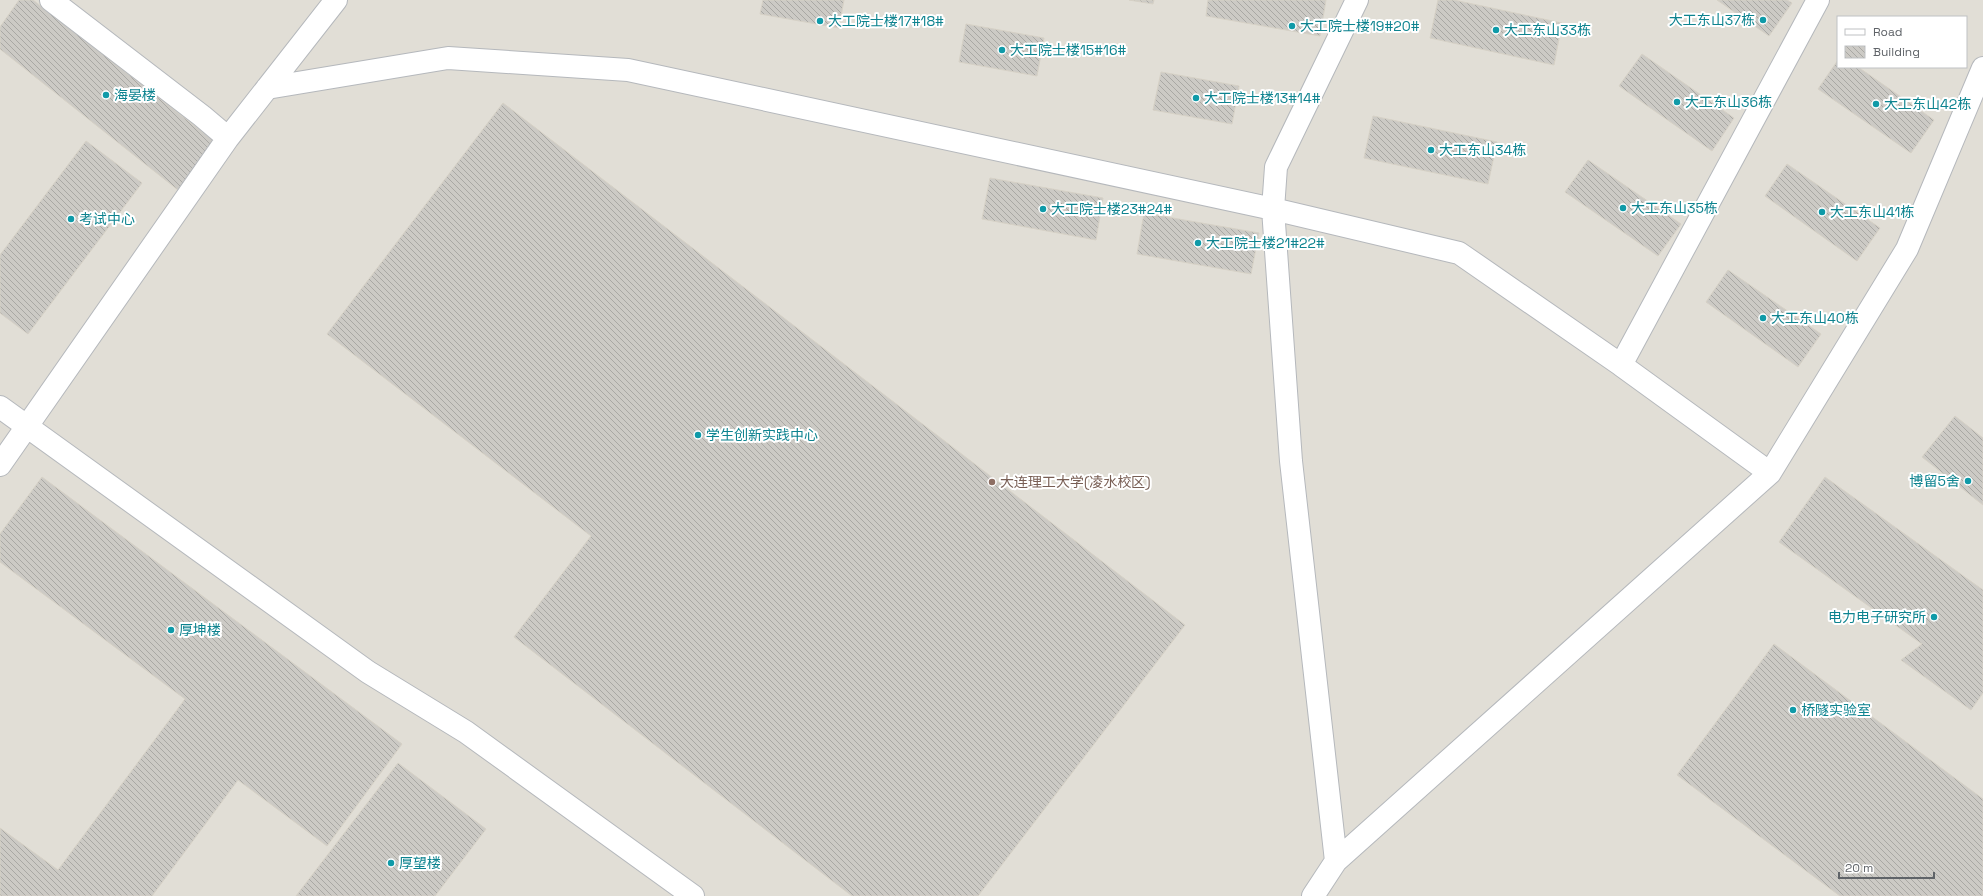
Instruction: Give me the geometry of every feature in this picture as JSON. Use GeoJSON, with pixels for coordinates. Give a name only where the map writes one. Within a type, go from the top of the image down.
{"type":"FeatureCollection","features":[{"type":"Feature","properties":{"kind":"street"},"geometry":{"type":"LineString","coordinates":[[52,0],[202,116],[228,138]]}},
{"type":"Feature","properties":{"kind":"street"},"geometry":{"type":"LineString","coordinates":[[0,465],[228,138],[336,0]]}},
{"type":"Feature","properties":{"kind":"street"},"geometry":{"type":"LineString","coordinates":[[1336,861],[1291,461],[1273,209],[1276,167],[1357,0]]}},
{"type":"Feature","properties":{"kind":"street"},"geometry":{"type":"LineString","coordinates":[[1620,365],[1818,0]]}},
{"type":"Feature","properties":{"kind":"street"},"geometry":{"type":"LineString","coordinates":[[267,88],[448,58],[628,70],[1273,209],[1459,253],[1620,365],[1770,473]]}},
{"type":"Feature","properties":{"kind":"street"},"geometry":{"type":"LineString","coordinates":[[1313,896],[1336,861],[1770,473],[1907,249],[1983,68]]}},
{"type":"Feature","properties":{"kind":"street"},"geometry":{"type":"LineString","coordinates":[[0,408],[368,672],[466,732],[693,896]]}},
{"type":"Feature","properties":{"kind":"shaded area","name":"大连理工大学(凌水校区)"},"geometry":{"type":"Polygon","coordinates":[[[0,0],[1983,0],[1983,896],[0,896],[0,0]]]}},
{"type":"Feature","properties":{"kind":"building","name":"海晏楼"},"geometry":{"type":"Polygon","coordinates":[[[19,0],[33,0],[214,141],[178,190],[0,49],[0,27],[19,0]]]}},
{"type":"Feature","properties":{"kind":"building","name":"大工院士楼17#18#"},"geometry":{"type":"Polygon","coordinates":[[[763,0],[844,0],[839,28],[760,14],[763,0]]]}},
{"type":"Feature","properties":{"kind":"building"},"geometry":{"type":"Polygon","coordinates":[[[1129,0],[1154,0],[1153,4],[1129,0]]]}},
{"type":"Feature","properties":{"kind":"building","name":"大工院士楼19#20#"},"geometry":{"type":"Polygon","coordinates":[[[1208,0],[1326,0],[1320,36],[1206,16],[1208,0]]]}},
{"type":"Feature","properties":{"kind":"building","name":"大工东山33栋"},"geometry":{"type":"Polygon","coordinates":[[[1438,0],[1454,0],[1562,23],[1554,65],[1430,38],[1438,0]]]}},
{"type":"Feature","properties":{"kind":"building","name":"大工东山37栋"},"geometry":{"type":"Polygon","coordinates":[[[1717,0],[1787,0],[1792,3],[1769,36],[1717,0]]]}},
{"type":"Feature","properties":{"kind":"building","name":"大工院士楼15#16#"},"geometry":{"type":"Polygon","coordinates":[[[966,24],[1044,38],[1037,76],[959,62],[966,24]]]}},
{"type":"Feature","properties":{"kind":"building","name":"大工东山36栋"},"geometry":{"type":"Polygon","coordinates":[[[1642,54],[1734,118],[1712,151],[1619,86],[1642,54]]]}},
{"type":"Feature","properties":{"kind":"building","name":"大工东山42栋"},"geometry":{"type":"Polygon","coordinates":[[[1837,61],[1837,68],[1859,68],[1934,120],[1911,153],[1818,89],[1837,61]]]}},
{"type":"Feature","properties":{"kind":"building","name":"大工院士楼13#14#"},"geometry":{"type":"Polygon","coordinates":[[[1161,72],[1239,86],[1232,124],[1153,110],[1161,72]]]}},
{"type":"Feature","properties":{"kind":"building","name":"学生创新实践中心"},"geometry":{"type":"Polygon","coordinates":[[[503,103],[1185,625],[978,896],[852,896],[514,637],[591,536],[327,334],[503,103]]]}},
{"type":"Feature","properties":{"kind":"building","name":"大工东山34栋"},"geometry":{"type":"Polygon","coordinates":[[[1373,116],[1497,142],[1488,184],[1364,158],[1373,116]]]}},
{"type":"Feature","properties":{"kind":"building","name":"考试中心"},"geometry":{"type":"Polygon","coordinates":[[[86,141],[142,183],[28,334],[0,313],[0,255],[86,141]]]}},
{"type":"Feature","properties":{"kind":"building","name":"大工东山35栋"},"geometry":{"type":"Polygon","coordinates":[[[1588,160],[1681,224],[1658,256],[1565,192],[1588,160]]]}},
{"type":"Feature","properties":{"kind":"building","name":"大工东山41栋"},"geometry":{"type":"Polygon","coordinates":[[[1787,164],[1880,228],[1857,261],[1765,196],[1787,164]]]}},
{"type":"Feature","properties":{"kind":"building","name":"大工院士楼23#24#"},"geometry":{"type":"Polygon","coordinates":[[[990,178],[1103,198],[1096,240],[982,219],[990,178]]]}},
{"type":"Feature","properties":{"kind":"building","name":"大工院士楼21#22#"},"geometry":{"type":"Polygon","coordinates":[[[1144,213],[1259,233],[1251,274],[1137,254],[1144,213]]]}},
{"type":"Feature","properties":{"kind":"building","name":"大工东山40栋"},"geometry":{"type":"Polygon","coordinates":[[[1728,270],[1821,334],[1798,367],[1706,302],[1728,270]]]}},
{"type":"Feature","properties":{"kind":"building","name":"博留5舍"},"geometry":{"type":"Polygon","coordinates":[[[1955,416],[1983,438],[1983,505],[1922,457],[1955,416]]]}},
{"type":"Feature","properties":{"kind":"building","name":"厚坤楼"},"geometry":{"type":"Polygon","coordinates":[[[42,477],[402,744],[327,846],[238,780],[152,896],[0,896],[0,828],[58,870],[185,699],[0,562],[0,534],[42,477]]]}},
{"type":"Feature","properties":{"kind":"building","name":"电力电子研究所"},"geometry":{"type":"Polygon","coordinates":[[[1825,477],[1983,590],[1983,693],[1971,710],[1901,660],[1922,644],[1779,542],[1825,477]]]}},
{"type":"Feature","properties":{"kind":"building","name":"桥隧实验室"},"geometry":{"type":"Polygon","coordinates":[[[1774,644],[1983,799],[1983,896],[1840,896],[1677,775],[1774,644]]]}},
{"type":"Feature","properties":{"kind":"building","name":"厚望楼"},"geometry":{"type":"Polygon","coordinates":[[[398,763],[486,829],[435,896],[296,896],[398,763]]]}},
{"type":"Feature","properties":{"kind":"place","name":"大工东山37栋"},"geometry":{"type":"Point","coordinates":[1763,20]}},
{"type":"Feature","properties":{"kind":"place","name":"大工院士楼17#18#"},"geometry":{"type":"Point","coordinates":[820,21]}},
{"type":"Feature","properties":{"kind":"place","name":"大工院士楼19#20#"},"geometry":{"type":"Point","coordinates":[1292,26]}},
{"type":"Feature","properties":{"kind":"place","name":"大工东山33栋"},"geometry":{"type":"Point","coordinates":[1496,30]}},
{"type":"Feature","properties":{"kind":"place","name":"大工院士楼15#16#"},"geometry":{"type":"Point","coordinates":[1002,50]}},
{"type":"Feature","properties":{"kind":"place","name":"海晏楼"},"geometry":{"type":"Point","coordinates":[106,95]}},
{"type":"Feature","properties":{"kind":"place","name":"大工院士楼13#14#"},"geometry":{"type":"Point","coordinates":[1196,98]}},
{"type":"Feature","properties":{"kind":"place","name":"大工东山36栋"},"geometry":{"type":"Point","coordinates":[1677,102]}},
{"type":"Feature","properties":{"kind":"place","name":"大工东山42栋"},"geometry":{"type":"Point","coordinates":[1876,104]}},
{"type":"Feature","properties":{"kind":"place","name":"大工东山34栋"},"geometry":{"type":"Point","coordinates":[1431,150]}},
{"type":"Feature","properties":{"kind":"place","name":"大工东山35栋"},"geometry":{"type":"Point","coordinates":[1623,208]}},
{"type":"Feature","properties":{"kind":"place","name":"大工院士楼23#24#"},"geometry":{"type":"Point","coordinates":[1043,209]}},
{"type":"Feature","properties":{"kind":"place","name":"大工东山41栋"},"geometry":{"type":"Point","coordinates":[1822,212]}},
{"type":"Feature","properties":{"kind":"place","name":"考试中心"},"geometry":{"type":"Point","coordinates":[71,219]}},
{"type":"Feature","properties":{"kind":"place","name":"大工院士楼21#22#"},"geometry":{"type":"Point","coordinates":[1198,243]}},
{"type":"Feature","properties":{"kind":"place","name":"大工东山40栋"},"geometry":{"type":"Point","coordinates":[1763,318]}},
{"type":"Feature","properties":{"kind":"place","name":"学生创新实践中心"},"geometry":{"type":"Point","coordinates":[698,435]}},
{"type":"Feature","properties":{"kind":"place","name":"博留5舍"},"geometry":{"type":"Point","coordinates":[1968,481]}},
{"type":"Feature","properties":{"kind":"place","name":"大连理工大学(凌水校区)"},"geometry":{"type":"Point","coordinates":[992,482]}},
{"type":"Feature","properties":{"kind":"place","name":"电力电子研究所"},"geometry":{"type":"Point","coordinates":[1934,617]}},
{"type":"Feature","properties":{"kind":"place","name":"厚坤楼"},"geometry":{"type":"Point","coordinates":[171,630]}},
{"type":"Feature","properties":{"kind":"place","name":"桥隧实验室"},"geometry":{"type":"Point","coordinates":[1793,710]}},
{"type":"Feature","properties":{"kind":"place","name":"厚望楼"},"geometry":{"type":"Point","coordinates":[391,863]}}]}
